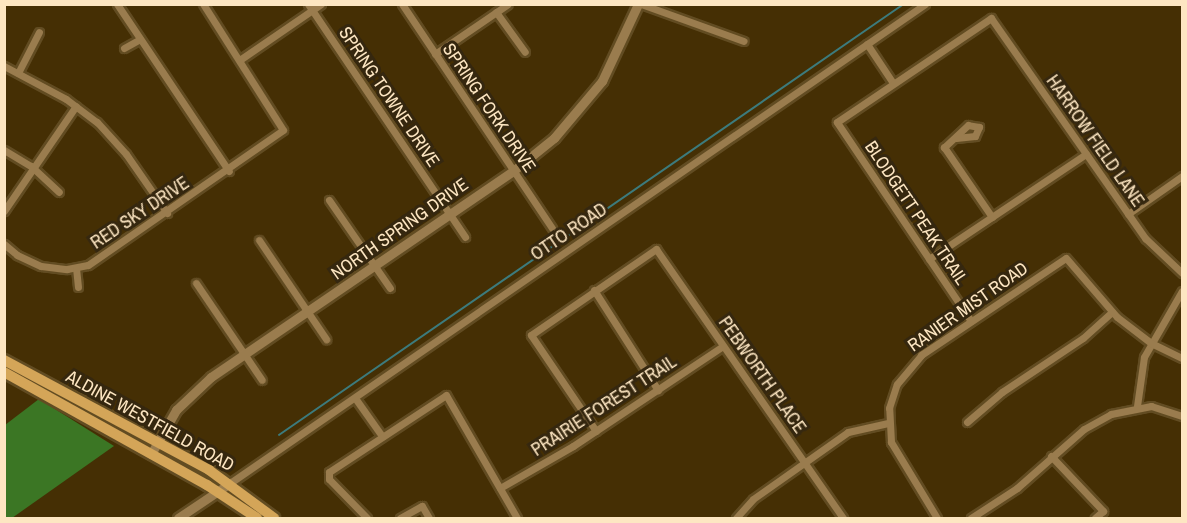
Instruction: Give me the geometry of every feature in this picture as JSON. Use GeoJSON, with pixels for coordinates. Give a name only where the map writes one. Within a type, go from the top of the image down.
{"type":"FeatureCollection","features":[{"type":"Feature","properties":{"kind":"main road","name":"ALDINE WESTFIELD ROAD"},"geometry":{"type":"LineString","coordinates":[[4,360],[151,454],[217,492],[256,519]]}},
{"type":"Feature","properties":{"kind":"main road","name":"ALDINE WESTFIELD ROAD"},"geometry":{"type":"LineString","coordinates":[[4,372],[158,442],[230,483],[274,519]]}},
{"type":"Feature","properties":{"kind":"street"},"geometry":{"type":"LineString","coordinates":[[117,4],[229,171]]}},
{"type":"Feature","properties":{"kind":"street"},"geometry":{"type":"LineString","coordinates":[[203,4],[241,59],[310,7],[321,4]]}},
{"type":"Feature","properties":{"kind":"street","name":"SPRING FORK DRIVE"},"geometry":{"type":"LineString","coordinates":[[402,4],[552,228]]}},
{"type":"Feature","properties":{"kind":"street"},"geometry":{"type":"LineString","coordinates":[[435,54],[508,4]]}},
{"type":"Feature","properties":{"kind":"street"},"geometry":{"type":"LineString","coordinates":[[640,4],[744,41]]}},
{"type":"Feature","properties":{"kind":"street","name":"NORTH SPRING DRIVE"},"geometry":{"type":"LineString","coordinates":[[151,454],[182,401],[245,355],[513,171],[554,138],[588,100],[618,53],[640,4]]}},
{"type":"Feature","properties":{"kind":"street","name":"OTTO ROAD"},"geometry":{"type":"LineString","coordinates":[[230,483],[925,4]]}},
{"type":"Feature","properties":{"kind":"street","name":"SPRING TOWNE DRIVE"},"geometry":{"type":"LineString","coordinates":[[310,7],[465,237]]}},
{"type":"Feature","properties":{"kind":"street"},"geometry":{"type":"LineString","coordinates":[[496,12],[525,52]]}},
{"type":"Feature","properties":{"kind":"street","name":"HARROW FIELD LANE"},"geometry":{"type":"LineString","coordinates":[[893,83],[991,18],[1128,214],[1156,251],[1182,273]]}},
{"type":"Feature","properties":{"kind":"street"},"geometry":{"type":"LineString","coordinates":[[18,73],[39,32]]}},
{"type":"Feature","properties":{"kind":"street"},"geometry":{"type":"LineString","coordinates":[[124,48],[140,39]]}},
{"type":"Feature","properties":{"kind":"street"},"geometry":{"type":"LineString","coordinates":[[867,44],[893,83]]}},
{"type":"Feature","properties":{"kind":"street","name":"RED SKY DRIVE"},"geometry":{"type":"LineString","coordinates":[[4,244],[31,263],[57,269],[76,268],[96,261],[229,171],[283,130],[241,59]]}},
{"type":"Feature","properties":{"kind":"street"},"geometry":{"type":"LineString","coordinates":[[4,66],[76,106],[114,138],[167,213]]}},
{"type":"Feature","properties":{"kind":"street","name":"BLODGETT PEAK TRAIL"},"geometry":{"type":"LineString","coordinates":[[893,83],[837,123],[971,321]]}},
{"type":"Feature","properties":{"kind":"street"},"geometry":{"type":"LineString","coordinates":[[4,211],[35,170],[76,106]]}},
{"type":"Feature","properties":{"kind":"street"},"geometry":{"type":"LineString","coordinates":[[956,138],[944,147],[992,217]]}},
{"type":"Feature","properties":{"kind":"street"},"geometry":{"type":"LineString","coordinates":[[4,150],[35,170],[59,192]]}},
{"type":"Feature","properties":{"kind":"street"},"geometry":{"type":"LineString","coordinates":[[929,259],[1086,154]]}},
{"type":"Feature","properties":{"kind":"street"},"geometry":{"type":"LineString","coordinates":[[1128,214],[1182,176]]}},
{"type":"Feature","properties":{"kind":"street"},"geometry":{"type":"LineString","coordinates":[[329,200],[390,288]]}},
{"type":"Feature","properties":{"kind":"street"},"geometry":{"type":"LineString","coordinates":[[259,240],[326,339]]}},
{"type":"Feature","properties":{"kind":"street","name":"PEBWORTH PLACE"},"geometry":{"type":"LineString","coordinates":[[594,290],[656,249],[843,519]]}},
{"type":"Feature","properties":{"kind":"street","name":"RANIER MIST ROAD"},"geometry":{"type":"LineString","coordinates":[[888,423],[892,395],[904,373],[921,355],[1066,258],[1112,312]]}},
{"type":"Feature","properties":{"kind":"street"},"geometry":{"type":"LineString","coordinates":[[76,268],[78,287]]}},
{"type":"Feature","properties":{"kind":"street"},"geometry":{"type":"LineString","coordinates":[[196,283],[262,380]]}},
{"type":"Feature","properties":{"kind":"street"},"geometry":{"type":"LineString","coordinates":[[596,431],[531,335],[594,290],[658,390]]}},
{"type":"Feature","properties":{"kind":"street"},"geometry":{"type":"LineString","coordinates":[[1137,406],[1140,367],[1151,343],[1182,291]]}},
{"type":"Feature","properties":{"kind":"street"},"geometry":{"type":"LineString","coordinates":[[967,422],[1002,392],[1083,338],[1112,312],[1151,343],[1182,358]]}},
{"type":"Feature","properties":{"kind":"street","name":"PRAIRIE FOREST TRAIL"},"geometry":{"type":"LineString","coordinates":[[500,488],[596,431],[723,346]]}},
{"type":"Feature","properties":{"kind":"street"},"geometry":{"type":"LineString","coordinates":[[367,519],[328,477],[329,472],[446,394],[517,519]]}},
{"type":"Feature","properties":{"kind":"street"},"geometry":{"type":"LineString","coordinates":[[355,398],[382,436]]}},
{"type":"Feature","properties":{"kind":"street"},"geometry":{"type":"LineString","coordinates":[[971,519],[1017,488],[1051,456],[1098,421],[1137,406],[1163,408],[1182,416]]}},
{"type":"Feature","properties":{"kind":"street"},"geometry":{"type":"LineString","coordinates":[[736,519],[753,499],[848,432],[888,423],[898,460],[938,519]]}},
{"type":"Feature","properties":{"kind":"street"},"geometry":{"type":"LineString","coordinates":[[1051,456],[1103,511],[1095,519]]}},
{"type":"Feature","properties":{"kind":"street"},"geometry":{"type":"LineString","coordinates":[[178,519],[230,483]]}},
{"type":"Feature","properties":{"kind":"street"},"geometry":{"type":"LineString","coordinates":[[400,519],[422,506],[429,519]]}},
{"type":"Feature","properties":{"kind":"green space"},"geometry":{"type":"Polygon","coordinates":[[[39,399],[114,446],[12,518],[5,518],[5,425],[39,399]]]}},
{"type":"Feature","properties":{"kind":"waterway"},"geometry":{"type":"LineString","coordinates":[[279,435],[904,4]]}}]}
